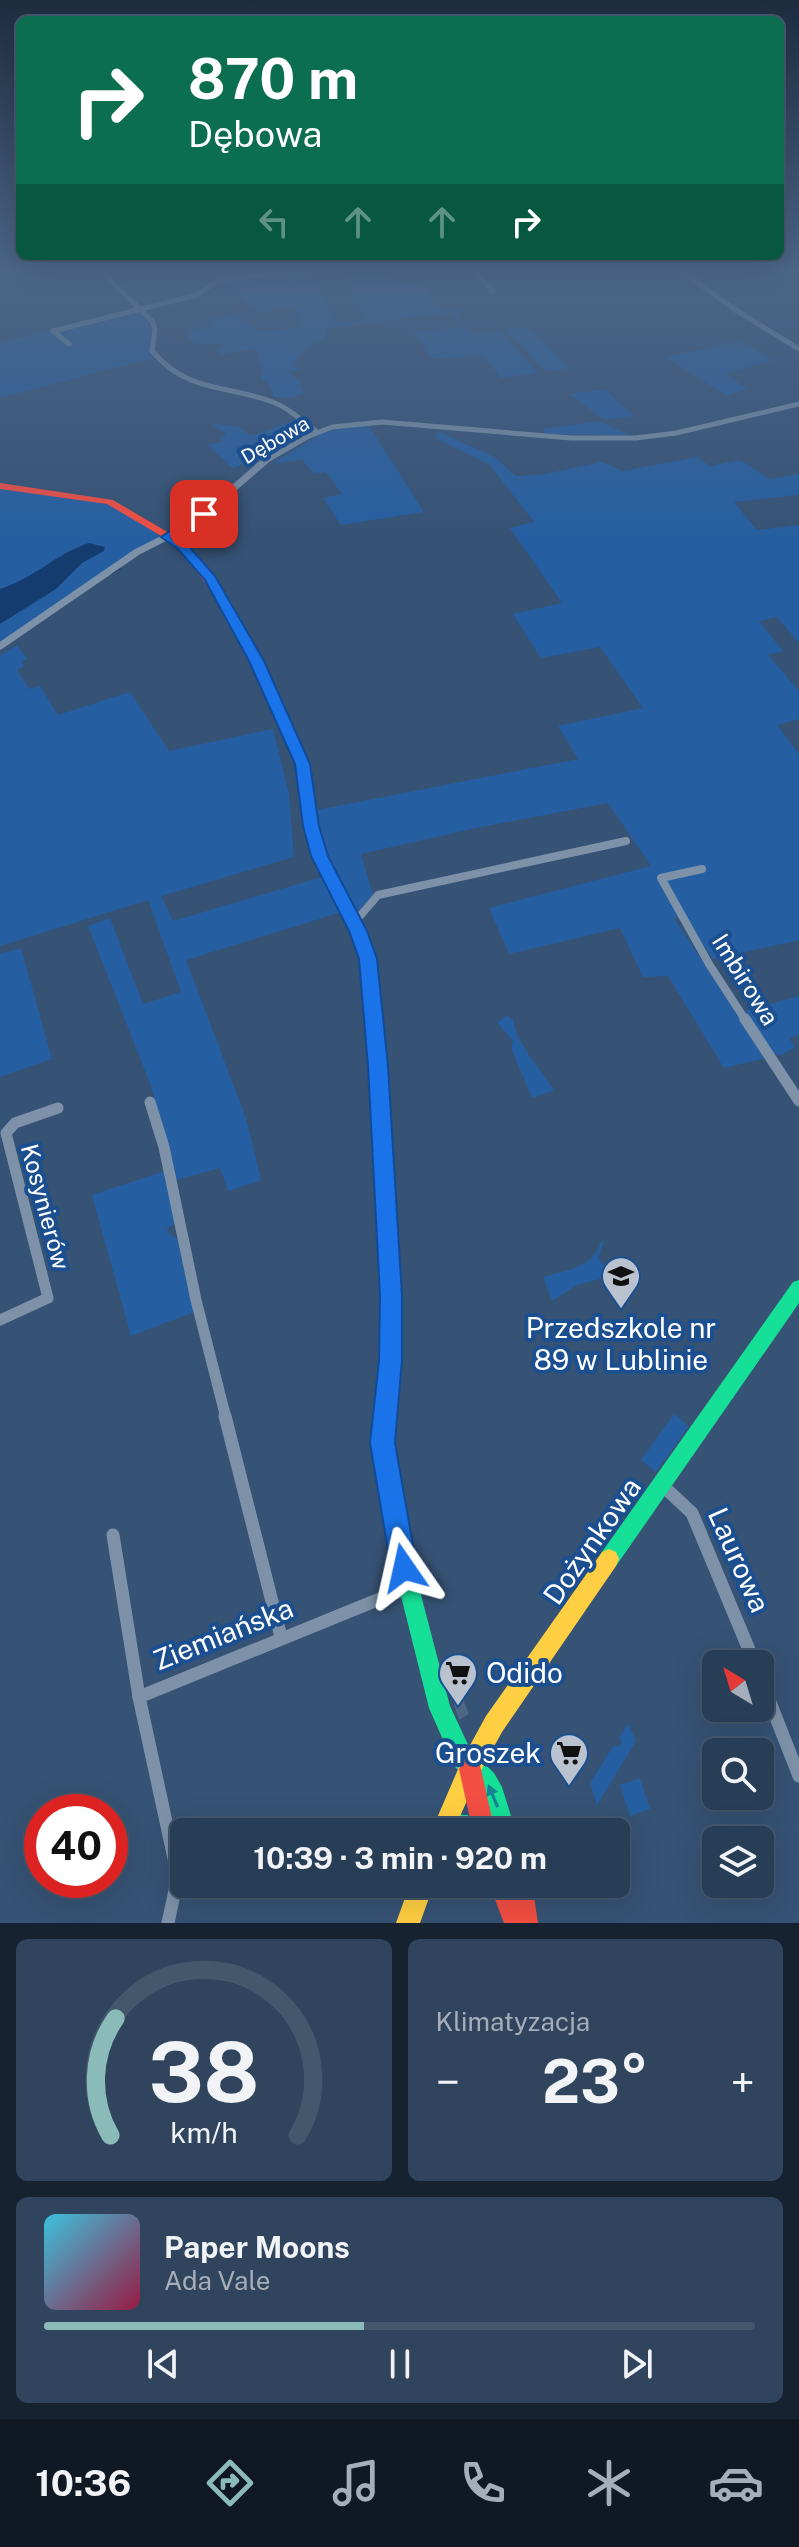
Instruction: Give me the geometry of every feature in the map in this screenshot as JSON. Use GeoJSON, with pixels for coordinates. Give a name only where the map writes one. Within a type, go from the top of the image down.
{"type":"FeatureCollection","features":[{"type":"Feature","properties":{"kind":"street"},"geometry":{"type":"LineString","coordinates":[[160,359],[180,378],[202,388],[270,401],[317,432]]}},
{"type":"Feature","properties":{"kind":"street","name":"Dębowa"},"geometry":{"type":"LineString","coordinates":[[0,646],[137,552],[192,524],[262,463],[317,432],[360,422],[579,439],[642,438],[680,433],[799,404]]}},
{"type":"Feature","properties":{"kind":"street"},"geometry":{"type":"LineString","coordinates":[[0,486],[110,502],[183,546],[210,579],[256,661],[303,764],[311,826],[319,856],[366,952],[371,985],[391,1296],[391,1360],[383,1443],[409,1587],[449,1734],[470,1768],[486,1781],[500,1818]]}},
{"type":"Feature","properties":{"kind":"street"},"geometry":{"type":"LineString","coordinates":[[354,923],[378,895],[626,841]]}},
{"type":"Feature","properties":{"kind":"street","name":"Imbirowa"},"geometry":{"type":"LineString","coordinates":[[702,869],[661,878],[709,964],[799,1101]]}},
{"type":"Feature","properties":{"kind":"street"},"geometry":{"type":"LineString","coordinates":[[150,1102],[164,1147],[196,1300],[281,1637]]}},
{"type":"Feature","properties":{"kind":"street","name":"Kosynierów"},"geometry":{"type":"LineString","coordinates":[[0,1320],[48,1298],[6,1133],[15,1123],[58,1108]]}},
{"type":"Feature","properties":{"kind":"street","name":"Dożynkowa"},"geometry":{"type":"LineString","coordinates":[[448,1818],[494,1724],[799,1288]]}},
{"type":"Feature","properties":{"kind":"street","name":"Laurowa"},"geometry":{"type":"LineString","coordinates":[[662,1485],[690,1509],[749,1650]]}},
{"type":"Feature","properties":{"kind":"street"},"geometry":{"type":"LineString","coordinates":[[113,1535],[139,1697]]}},
{"type":"Feature","properties":{"kind":"street","name":"Ziemiańska"},"geometry":{"type":"LineString","coordinates":[[168,1923],[175,1890],[175,1863],[139,1697],[409,1587]]}},
{"type":"Feature","properties":{"kind":"street"},"geometry":{"type":"LineString","coordinates":[[774,1713],[799,1776]]}},
{"type":"Feature","properties":{"kind":"street"},"geometry":{"type":"LineString","coordinates":[[470,1768],[479,1818]]}},
{"type":"Feature","properties":{"kind":"street"},"geometry":{"type":"LineString","coordinates":[[408,1923],[417,1898]]}},
{"type":"Feature","properties":{"kind":"street"},"geometry":{"type":"LineString","coordinates":[[506,1898],[516,1923]]}},
{"type":"Feature","properties":{"kind":"street"},"geometry":{"type":"LineString","coordinates":[[522,1898],[526,1923]]}},
{"type":"Feature","properties":{"kind":"shaded area"},"geometry":{"type":"Polygon","coordinates":[[[0,359],[150,359],[0,398],[0,359]]]}},
{"type":"Feature","properties":{"kind":"shaded area"},"geometry":{"type":"Polygon","coordinates":[[[257,359],[298,359],[294,365],[299,370],[289,372],[300,382],[304,393],[291,398],[274,397],[267,380],[262,381],[260,374],[263,372],[257,359]]]}},
{"type":"Feature","properties":{"kind":"shaded area"},"geometry":{"type":"Polygon","coordinates":[[[486,359],[525,359],[538,373],[501,378],[486,359]]]}},
{"type":"Feature","properties":{"kind":"shaded area"},"geometry":{"type":"Polygon","coordinates":[[[533,359],[560,359],[570,368],[546,372],[533,359]]]}},
{"type":"Feature","properties":{"kind":"shaded area"},"geometry":{"type":"Polygon","coordinates":[[[668,359],[773,360],[725,374],[748,389],[727,396],[668,359]]]}},
{"type":"Feature","properties":{"kind":"shaded area"},"geometry":{"type":"Polygon","coordinates":[[[605,389],[634,416],[605,420],[569,394],[605,389]]]}},
{"type":"Feature","properties":{"kind":"shaded area"},"geometry":{"type":"Polygon","coordinates":[[[294,420],[310,432],[290,442],[281,440],[234,469],[207,445],[224,441],[219,438],[227,434],[211,424],[237,426],[252,436],[294,420]]]}},
{"type":"Feature","properties":{"kind":"shaded area"},"geometry":{"type":"Polygon","coordinates":[[[599,421],[630,435],[546,434],[542,429],[599,421]]]}},
{"type":"Feature","properties":{"kind":"shaded area"},"geometry":{"type":"Polygon","coordinates":[[[368,424],[424,512],[341,525],[323,498],[342,494],[326,472],[314,474],[302,459],[272,464],[324,432],[368,424]]]}},
{"type":"Feature","properties":{"kind":"shaded area"},"geometry":{"type":"Polygon","coordinates":[[[437,431],[495,457],[516,476],[539,475],[602,462],[623,471],[697,457],[710,466],[740,460],[770,479],[799,474],[799,495],[734,502],[757,530],[799,525],[799,643],[777,617],[759,621],[783,651],[768,655],[799,691],[799,719],[777,725],[799,754],[799,940],[713,959],[683,915],[674,918],[766,1058],[724,1068],[668,976],[643,977],[620,928],[509,954],[489,908],[651,866],[608,803],[361,854],[373,895],[355,915],[327,865],[312,811],[578,759],[558,726],[643,708],[600,647],[541,658],[513,614],[562,603],[510,528],[534,522],[490,465],[437,439],[437,431]]]}},
{"type":"Feature","properties":{"kind":"shaded area"},"geometry":{"type":"Polygon","coordinates":[[[0,486],[41,490],[121,507],[162,538],[0,646],[0,486]]]}},
{"type":"Feature","properties":{"kind":"shaded area"},"geometry":{"type":"Polygon","coordinates":[[[89,543],[105,547],[104,551],[82,563],[56,589],[0,624],[0,589],[89,543]]]}},
{"type":"Feature","properties":{"kind":"shaded area"},"geometry":{"type":"Polygon","coordinates":[[[17,645],[27,659],[22,661],[24,666],[17,670],[29,689],[40,686],[58,715],[130,692],[169,751],[273,729],[289,794],[294,857],[161,896],[173,921],[322,877],[342,912],[186,960],[246,1118],[261,1180],[228,1191],[220,1168],[176,1180],[151,1086],[88,926],[110,918],[143,1004],[181,992],[148,900],[0,946],[0,656],[17,645]]]}},
{"type":"Feature","properties":{"kind":"shaded area"},"geometry":{"type":"Polygon","coordinates":[[[21,948],[52,1059],[0,1077],[0,954],[21,948]]]}},
{"type":"Feature","properties":{"kind":"shaded area"},"geometry":{"type":"Polygon","coordinates":[[[799,996],[799,1035],[789,1038],[795,1047],[782,1055],[774,1054],[745,1011],[799,996]]]}},
{"type":"Feature","properties":{"kind":"shaded area"},"geometry":{"type":"Polygon","coordinates":[[[507,1016],[514,1020],[523,1045],[554,1090],[532,1098],[511,1048],[513,1041],[497,1022],[507,1016]]]}},
{"type":"Feature","properties":{"kind":"shaded area"},"geometry":{"type":"Polygon","coordinates":[[[165,1171],[177,1221],[167,1229],[177,1238],[194,1312],[131,1336],[92,1195],[165,1171]]]}},
{"type":"Feature","properties":{"kind":"shaded area"},"geometry":{"type":"Polygon","coordinates":[[[604,1241],[598,1258],[607,1268],[618,1261],[626,1272],[577,1285],[552,1301],[543,1277],[586,1262],[604,1241]]]}},
{"type":"Feature","properties":{"kind":"shaded area"},"geometry":{"type":"Polygon","coordinates":[[[674,1414],[689,1426],[656,1472],[641,1460],[674,1414]]]}},
{"type":"Feature","properties":{"kind":"shaded area"},"geometry":{"type":"Polygon","coordinates":[[[628,1723],[636,1741],[597,1805],[590,1783],[614,1745],[618,1748],[622,1741],[619,1738],[628,1723]]]}},
{"type":"Feature","properties":{"kind":"shaded area"},"geometry":{"type":"Polygon","coordinates":[[[640,1778],[650,1809],[630,1816],[620,1785],[640,1778]]]}},
{"type":"Feature","properties":{"kind":"building","name":"Odido"},"geometry":{"type":"Polygon","coordinates":[[[458,1687],[469,1714],[459,1720],[450,1692],[458,1687]]]}},
{"type":"Feature","properties":{"kind":"waterway"},"geometry":{"type":"LineString","coordinates":[[112,573],[120,568]]}},
{"type":"Feature","properties":{"kind":"traffic: fast"},"geometry":{"type":"LineString","coordinates":[[609,1559],[799,1288]]}},
{"type":"Feature","properties":{"kind":"traffic: fast"},"geometry":{"type":"LineString","coordinates":[[391,1312],[391,1360],[383,1428],[387,1481],[404,1568],[440,1708],[463,1759],[486,1781],[494,1795],[501,1818]]}},
{"type":"Feature","properties":{"kind":"traffic: slow"},"geometry":{"type":"LineString","coordinates":[[304,778],[319,856],[358,931],[369,966],[378,1066],[391,1312]]}},
{"type":"Feature","properties":{"kind":"traffic: slow"},"geometry":{"type":"LineString","coordinates":[[448,1818],[494,1724],[609,1559]]}},
{"type":"Feature","properties":{"kind":"traffic: slow"},"geometry":{"type":"LineString","coordinates":[[408,1923],[417,1898]]}},
{"type":"Feature","properties":{"kind":"traffic: jam"},"geometry":{"type":"LineString","coordinates":[[0,486],[110,502],[178,542],[226,602],[299,755],[304,778]]}},
{"type":"Feature","properties":{"kind":"traffic: jam"},"geometry":{"type":"LineString","coordinates":[[470,1769],[481,1818]]}},
{"type":"Feature","properties":{"kind":"traffic: jam"},"geometry":{"type":"LineString","coordinates":[[506,1898],[516,1923]]}},
{"type":"Feature","properties":{"kind":"traffic: jam"},"geometry":{"type":"LineString","coordinates":[[522,1898],[526,1923]]}},
{"type":"Feature","properties":{"kind":"place","name":"Przedszkole nr 89 w Lublinie"},"geometry":{"type":"Point","coordinates":[621,1310]}},
{"type":"Feature","properties":{"kind":"place","name":"Odido"},"geometry":{"type":"Point","coordinates":[458,1707]}},
{"type":"Feature","properties":{"kind":"place","name":"Groszek"},"geometry":{"type":"Point","coordinates":[569,1787]}},
{"type":"Feature","properties":{"kind":"route"},"geometry":{"type":"LineString","coordinates":[[204,514],[187,528],[168,537],[183,546],[210,579],[226,602],[256,661],[303,764],[311,826],[319,856],[358,931],[368,959],[378,1066],[391,1296],[391,1360],[383,1443],[404,1568]]}}]}
